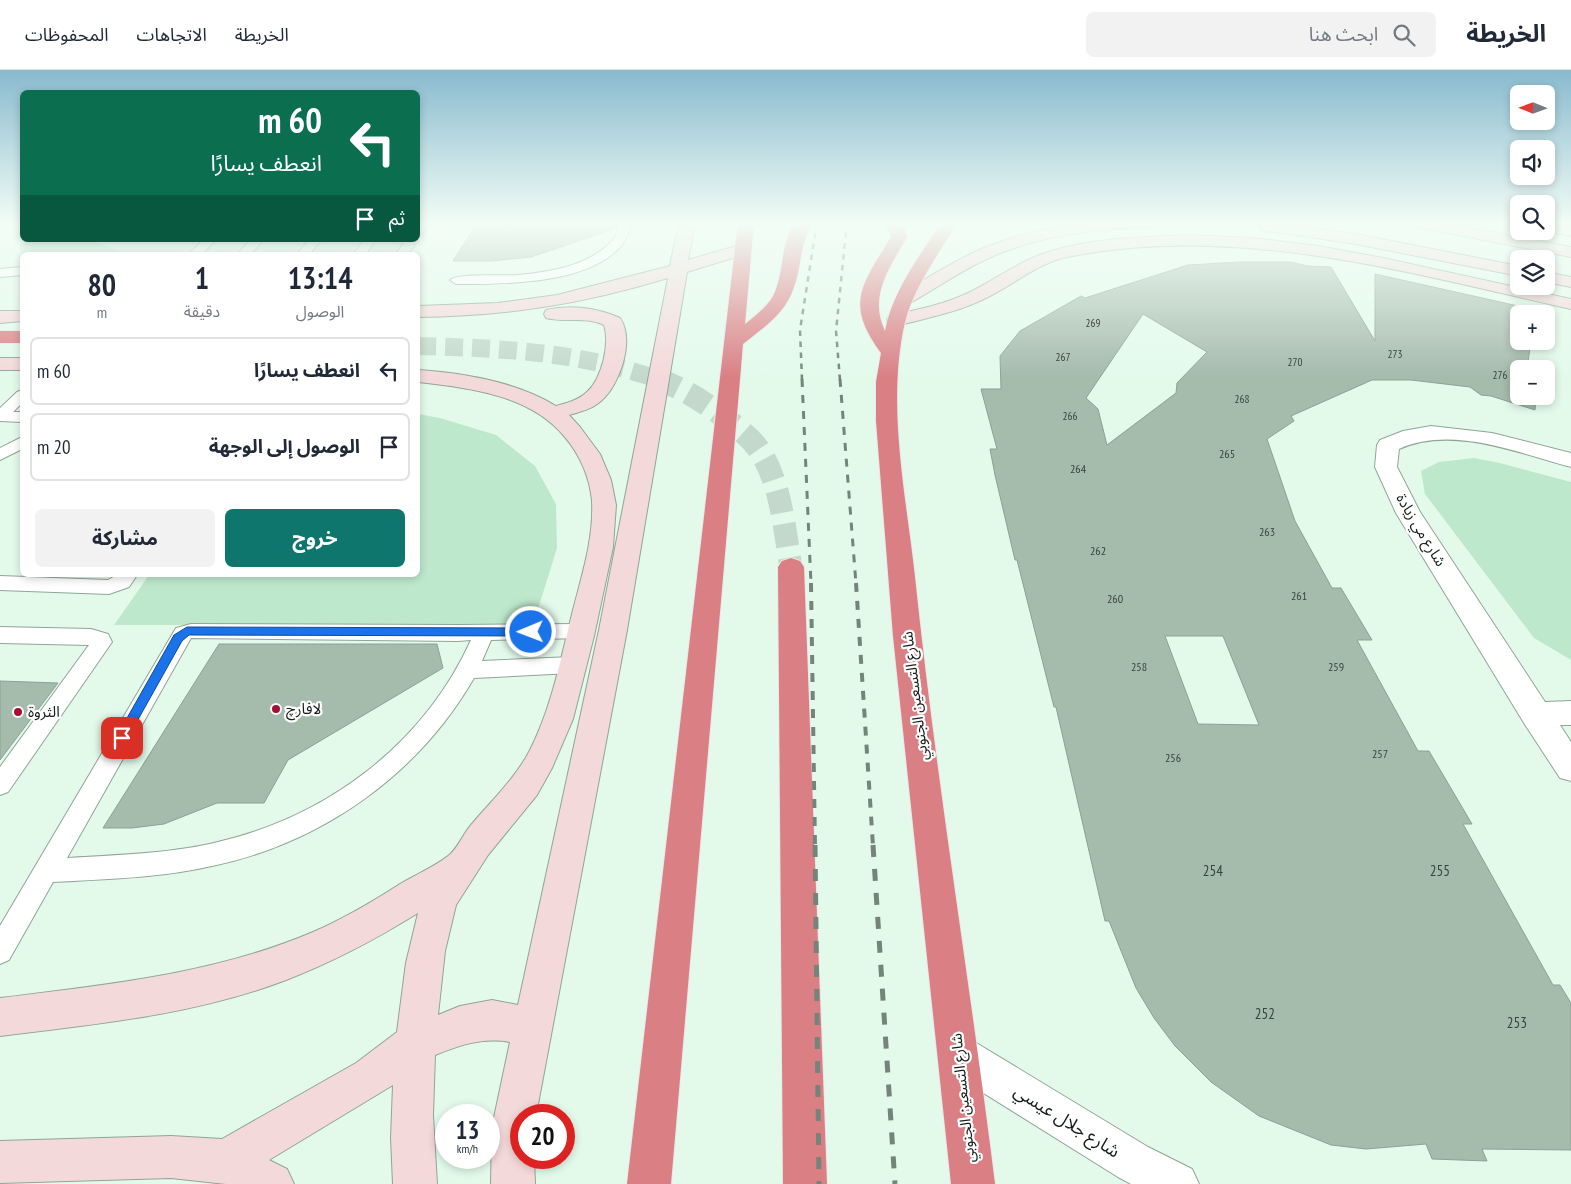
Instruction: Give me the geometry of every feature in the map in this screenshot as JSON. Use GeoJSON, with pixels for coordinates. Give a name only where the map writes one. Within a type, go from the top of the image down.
{"type":"FeatureCollection","features":[{"type":"Feature","properties":{"kind":"highway"},"geometry":{"type":"LineString","coordinates":[[649,1184],[740,274]]}},
{"type":"Feature","properties":{"kind":"highway"},"geometry":{"type":"LineString","coordinates":[[734,342],[768,315],[778,303],[786,288],[789,274]]}},
{"type":"Feature","properties":{"kind":"highway"},"geometry":{"type":"LineString","coordinates":[[879,274],[870,291],[868,310],[874,331],[889,351]]}},
{"type":"Feature","properties":{"kind":"highway","name":"شارع التسعين الجنوبي"},"geometry":{"type":"LineString","coordinates":[[917,274],[901,309],[889,351],[886,382],[887,421],[906,627],[959,1055],[973,1184]]}},
{"type":"Feature","properties":{"kind":"highway"},"geometry":{"type":"LineString","coordinates":[[0,337],[20,338]]}},
{"type":"Feature","properties":{"kind":"highway"},"geometry":{"type":"LineString","coordinates":[[791,566],[805,1184]]}},
{"type":"Feature","properties":{"kind":"street"},"geometry":{"type":"LineString","coordinates":[[420,311],[485,310],[534,304],[577,297],[663,274]]}},
{"type":"Feature","properties":{"kind":"street"},"geometry":{"type":"LineString","coordinates":[[513,1184],[513,1127],[613,630],[677,274]]}},
{"type":"Feature","properties":{"kind":"street"},"geometry":{"type":"LineString","coordinates":[[901,309],[955,274]]}},
{"type":"Feature","properties":{"kind":"street"},"geometry":{"type":"LineString","coordinates":[[901,309],[964,301],[1015,274]]}},
{"type":"Feature","properties":{"kind":"street"},"geometry":{"type":"LineString","coordinates":[[1426,274],[1571,304]]}},
{"type":"Feature","properties":{"kind":"street"},"geometry":{"type":"LineString","coordinates":[[1555,279],[1571,282]]}},
{"type":"Feature","properties":{"kind":"street"},"geometry":{"type":"LineString","coordinates":[[420,321],[588,313],[601,315],[613,322],[617,340],[605,383],[596,395],[582,405],[553,413]]}},
{"type":"Feature","properties":{"kind":"street"},"geometry":{"type":"LineString","coordinates":[[0,317],[20,316]]}},
{"type":"Feature","properties":{"kind":"street"},"geometry":{"type":"LineString","coordinates":[[0,364],[20,364]]}},
{"type":"Feature","properties":{"kind":"street"},"geometry":{"type":"LineString","coordinates":[[415,1184],[411,1104],[415,1043],[428,938],[440,900],[462,865],[483,835],[509,807],[529,780],[545,752],[558,718],[582,631],[604,529],[604,502],[598,475],[586,451],[553,413],[519,397],[473,385],[420,376]]}},
{"type":"Feature","properties":{"kind":"street","name":"شارع مي زيادة"},"geometry":{"type":"LineString","coordinates":[[1571,460],[1487,440],[1445,434],[1414,435],[1388,445],[1386,467],[1408,513],[1571,768]]}},
{"type":"Feature","properties":{"kind":"street"},"geometry":{"type":"LineString","coordinates":[[582,631],[613,630]]}},
{"type":"Feature","properties":{"kind":"street"},"geometry":{"type":"LineString","coordinates":[[1535,714],[1571,714]]}},
{"type":"Feature","properties":{"kind":"street"},"geometry":{"type":"LineString","coordinates":[[0,1018],[153,998],[240,976],[323,946],[397,907],[462,865]]}},
{"type":"Feature","properties":{"kind":"street"},"geometry":{"type":"LineString","coordinates":[[226,1161],[370,1077],[415,1043],[460,1026],[492,1019],[534,1027]]}},
{"type":"Feature","properties":{"kind":"street","name":"شارع جلال عيسي"},"geometry":{"type":"LineString","coordinates":[[959,1055],[1132,1162],[1177,1184]]}},
{"type":"Feature","properties":{"kind":"street"},"geometry":{"type":"LineString","coordinates":[[0,1162],[171,1157],[226,1161],[272,1184]]}},
{"type":"Feature","properties":{"kind":"lane"},"geometry":{"type":"LineString","coordinates":[[456,280],[492,281],[546,274]]}},
{"type":"Feature","properties":{"kind":"lane"},"geometry":{"type":"LineString","coordinates":[[0,416],[20,397]]}},
{"type":"Feature","properties":{"kind":"lane"},"geometry":{"type":"LineString","coordinates":[[0,416],[20,417]]}},
{"type":"Feature","properties":{"kind":"lane"},"geometry":{"type":"LineString","coordinates":[[0,455],[20,443]]}},
{"type":"Feature","properties":{"kind":"lane"},"geometry":{"type":"LineString","coordinates":[[0,583],[109,587],[122,582],[126,577]]}},
{"type":"Feature","properties":{"kind":"lane"},"geometry":{"type":"LineString","coordinates":[[0,951],[183,632],[484,633],[582,631]]}},
{"type":"Feature","properties":{"kind":"lane"},"geometry":{"type":"LineString","coordinates":[[47,871],[151,864],[213,855],[260,842],[331,810],[387,771],[434,722],[469,670],[484,633]]}},
{"type":"Feature","properties":{"kind":"lane"},"geometry":{"type":"LineString","coordinates":[[0,636],[91,636],[101,639],[102,642],[0,785]]}},
{"type":"Feature","properties":{"kind":"lane"},"geometry":{"type":"LineString","coordinates":[[469,670],[572,665]]}},
{"type":"Feature","properties":{"kind":"green space"},"geometry":{"type":"Polygon","coordinates":[[[420,414],[440,418],[496,435],[535,466],[556,504],[557,548],[533,625],[114,625],[148,577],[420,577],[420,414]]]}},
{"type":"Feature","properties":{"kind":"green space"},"geometry":{"type":"Polygon","coordinates":[[[1474,458],[1571,482],[1571,660],[1534,638],[1425,494],[1421,471],[1439,462],[1474,458]]]}},
{"type":"Feature","properties":{"kind":"building"},"geometry":{"type":"Polygon","coordinates":[[[1160,274],[1335,274],[1375,341],[1375,274],[1514,305],[1510,305],[1510,350],[1530,350],[1528,360],[1510,360],[1510,402],[1481,395],[1470,387],[1411,380],[1372,380],[1291,416],[1294,421],[1267,439],[1295,521],[1332,588],[1341,588],[1372,640],[1357,640],[1418,751],[1429,751],[1472,824],[1463,824],[1553,985],[1560,985],[1571,1003],[1571,1150],[1482,1149],[1487,1161],[1432,1159],[1426,1144],[1366,1149],[1331,1145],[1259,1116],[1211,1082],[1175,1046],[1154,1018],[1136,988],[1109,921],[1105,921],[1056,707],[1054,707],[1017,560],[1015,560],[995,475],[990,449],[997,449],[981,389],[1001,389],[1000,356],[1020,331],[1081,296],[1085,298],[1160,274]],[[1143,314],[1086,398],[1098,409],[1107,445],[1176,393],[1177,383],[1207,352],[1143,314]],[[1165,636],[1198,724],[1259,725],[1223,636],[1165,636]]]}},
{"type":"Feature","properties":{"kind":"building"},"geometry":{"type":"Polygon","coordinates":[[[1519,405],[1535,405],[1535,410],[1519,405]]]}},
{"type":"Feature","properties":{"kind":"building","name":"لافارﭺ"},"geometry":{"type":"Polygon","coordinates":[[[219,644],[437,644],[443,668],[288,760],[264,803],[217,803],[164,824],[132,828],[103,828],[219,644]]]}},
{"type":"Feature","properties":{"kind":"building","name":"الثروة"},"geometry":{"type":"Polygon","coordinates":[[[0,681],[58,683],[0,760],[0,681]]]}},
{"type":"Feature","properties":{"kind":"tunnel"},"geometry":{"type":"LineString","coordinates":[[420,346],[510,350],[571,357],[601,363],[660,380]]}},
{"type":"Feature","properties":{"kind":"tunnel"},"geometry":{"type":"LineString","coordinates":[[660,380],[682,390],[720,414],[757,447],[765,460],[776,489],[791,567]]}},
{"type":"Feature","properties":{"kind":"railway"},"geometry":{"type":"LineString","coordinates":[[802,380],[800,330],[809,274]]}},
{"type":"Feature","properties":{"kind":"railway"},"geometry":{"type":"LineString","coordinates":[[840,380],[836,331],[842,274]]}},
{"type":"Feature","properties":{"kind":"railway"},"geometry":{"type":"LineString","coordinates":[[802,379],[811,584]]}},
{"type":"Feature","properties":{"kind":"railway"},"geometry":{"type":"LineString","coordinates":[[840,379],[856,584]]}},
{"type":"Feature","properties":{"kind":"railway"},"geometry":{"type":"LineString","coordinates":[[811,583],[815,846]]}},
{"type":"Feature","properties":{"kind":"railway"},"geometry":{"type":"LineString","coordinates":[[856,583],[873,846]]}},
{"type":"Feature","properties":{"kind":"railway"},"geometry":{"type":"LineString","coordinates":[[815,845],[819,1184]]}},
{"type":"Feature","properties":{"kind":"railway"},"geometry":{"type":"LineString","coordinates":[[873,845],[895,1184]]}},
{"type":"Feature","properties":{"kind":"place","name":"لافارﭺ"},"geometry":{"type":"Point","coordinates":[276,709]}},
{"type":"Feature","properties":{"kind":"place","name":"الثروة"},"geometry":{"type":"Point","coordinates":[18,712]}},
{"type":"Feature","properties":{"kind":"route"},"geometry":{"type":"LineString","coordinates":[[122,738],[183,632],[531,632]]}}]}
